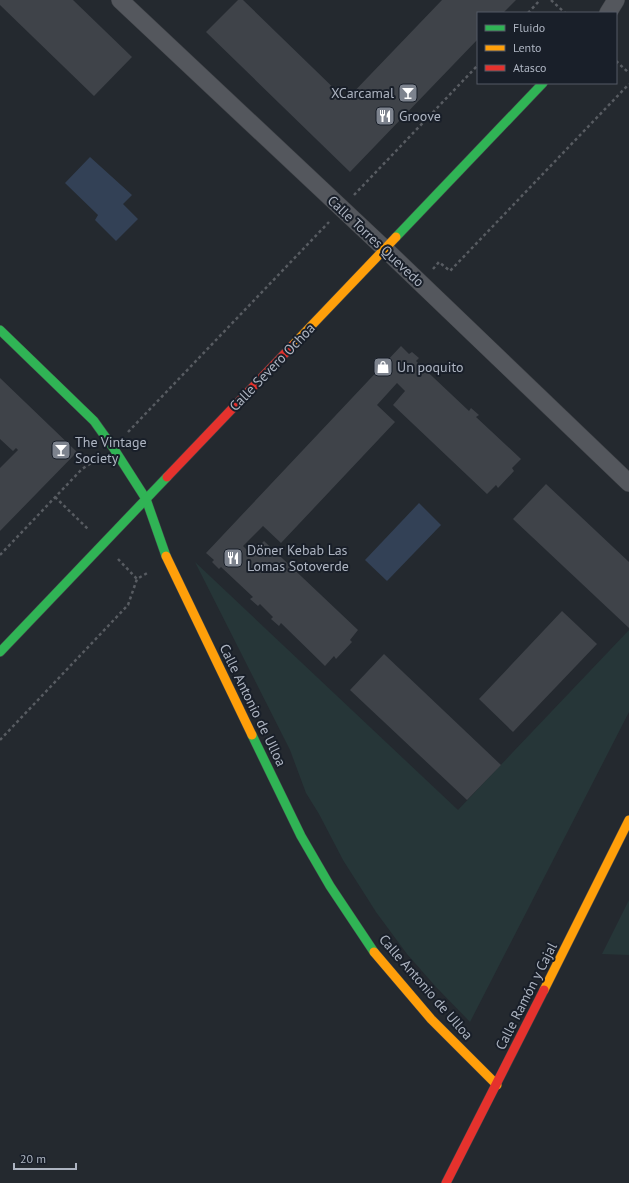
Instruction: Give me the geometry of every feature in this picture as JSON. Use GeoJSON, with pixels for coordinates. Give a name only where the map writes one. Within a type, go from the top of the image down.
{"type":"FeatureCollection","features":[{"type":"Feature","properties":{"kind":"street","name":"Calle Torres Quevedo"},"geometry":{"type":"LineString","coordinates":[[120,0],[385,249],[629,483]]}},
{"type":"Feature","properties":{"kind":"street"},"geometry":{"type":"LineString","coordinates":[[609,12],[616,0]]}},
{"type":"Feature","properties":{"kind":"street","name":"Calle Severo Ochoa"},"geometry":{"type":"LineString","coordinates":[[0,652],[542,84]]}},
{"type":"Feature","properties":{"kind":"street","name":"Calle Antonio de Ulloa"},"geometry":{"type":"LineString","coordinates":[[0,330],[94,421],[146,499],[168,561],[301,836],[330,886],[378,957],[431,1019],[497,1085]]}},
{"type":"Feature","properties":{"kind":"street","name":"Calle Ramón y Cajal"},"geometry":{"type":"LineString","coordinates":[[446,1183],[497,1085],[629,820]]}},
{"type":"Feature","properties":{"kind":"path"},"geometry":{"type":"LineString","coordinates":[[529,12],[540,0]]}},
{"type":"Feature","properties":{"kind":"path"},"geometry":{"type":"LineString","coordinates":[[551,0],[564,12]]}},
{"type":"Feature","properties":{"kind":"path"},"geometry":{"type":"LineString","coordinates":[[617,62],[629,73]]}},
{"type":"Feature","properties":{"kind":"path"},"geometry":{"type":"LineString","coordinates":[[0,555],[82,469],[114,449],[141,417],[477,66]]}},
{"type":"Feature","properties":{"kind":"path"},"geometry":{"type":"LineString","coordinates":[[420,283],[439,262],[450,271],[629,84]]}},
{"type":"Feature","properties":{"kind":"path"},"geometry":{"type":"LineString","coordinates":[[0,740],[128,605],[137,579]]}},
{"type":"Feature","properties":{"kind":"shaded area"},"geometry":{"type":"Polygon","coordinates":[[[195,562],[458,810],[629,630],[629,712],[470,1022],[407,954],[376,912],[343,860],[319,814],[306,793],[290,750],[195,562]]]}},
{"type":"Feature","properties":{"kind":"shaded area"},"geometry":{"type":"Polygon","coordinates":[[[629,900],[629,955],[602,954],[629,900]]]}},
{"type":"Feature","properties":{"kind":"water"},"geometry":{"type":"Polygon","coordinates":[[[90,157],[132,195],[123,204],[138,219],[116,241],[95,220],[98,215],[65,183],[90,157]]]}},
{"type":"Feature","properties":{"kind":"water"},"geometry":{"type":"Polygon","coordinates":[[[419,503],[441,525],[387,581],[365,560],[419,503]]]}},
{"type":"Feature","properties":{"kind":"building"},"geometry":{"type":"Polygon","coordinates":[[[0,0],[73,0],[132,57],[94,96],[0,5],[0,0]]]}},
{"type":"Feature","properties":{"kind":"building"},"geometry":{"type":"Polygon","coordinates":[[[238,0],[243,0],[346,100],[442,0],[516,0],[504,12],[477,12],[477,40],[350,172],[206,32],[238,0]]]}},
{"type":"Feature","properties":{"kind":"building"},"geometry":{"type":"Polygon","coordinates":[[[401,346],[409,354],[412,352],[419,358],[416,361],[469,411],[471,408],[479,415],[476,417],[521,459],[512,468],[514,471],[498,488],[496,485],[487,494],[393,405],[405,391],[397,383],[377,405],[395,422],[281,543],[263,526],[243,546],[251,554],[264,541],[358,630],[350,640],[352,642],[336,659],[334,656],[325,666],[281,623],[279,626],[271,619],[273,617],[260,604],[258,606],[250,599],[253,597],[221,567],[219,569],[212,562],[214,560],[206,553],[401,346]]]}},
{"type":"Feature","properties":{"kind":"building"},"geometry":{"type":"Polygon","coordinates":[[[0,378],[77,452],[0,531],[0,468],[18,450],[16,448],[13,451],[0,439],[0,378]]]}},
{"type":"Feature","properties":{"kind":"building"},"geometry":{"type":"Polygon","coordinates":[[[546,484],[629,562],[629,628],[513,519],[546,484]]]}},
{"type":"Feature","properties":{"kind":"building"},"geometry":{"type":"Polygon","coordinates":[[[562,611],[597,644],[513,732],[479,699],[562,611]]]}},
{"type":"Feature","properties":{"kind":"building"},"geometry":{"type":"Polygon","coordinates":[[[384,654],[501,765],[467,800],[350,690],[384,654]]]}},
{"type":"Feature","properties":{"kind":"traffic: fast"},"geometry":{"type":"LineString","coordinates":[[396,237],[542,84]]}},
{"type":"Feature","properties":{"kind":"traffic: fast"},"geometry":{"type":"LineString","coordinates":[[0,330],[94,421],[146,499],[166,556]]}},
{"type":"Feature","properties":{"kind":"traffic: fast"},"geometry":{"type":"LineString","coordinates":[[0,652],[167,477]]}},
{"type":"Feature","properties":{"kind":"traffic: fast"},"geometry":{"type":"LineString","coordinates":[[252,735],[301,836],[330,886],[374,952]]}},
{"type":"Feature","properties":{"kind":"traffic: slow"},"geometry":{"type":"LineString","coordinates":[[292,346],[396,237]]}},
{"type":"Feature","properties":{"kind":"traffic: slow"},"geometry":{"type":"LineString","coordinates":[[166,556],[252,735]]}},
{"type":"Feature","properties":{"kind":"traffic: slow"},"geometry":{"type":"LineString","coordinates":[[544,990],[629,820]]}},
{"type":"Feature","properties":{"kind":"traffic: slow"},"geometry":{"type":"LineString","coordinates":[[374,952],[431,1019],[497,1085]]}},
{"type":"Feature","properties":{"kind":"traffic: jam"},"geometry":{"type":"LineString","coordinates":[[167,477],[292,346]]}},
{"type":"Feature","properties":{"kind":"traffic: jam"},"geometry":{"type":"LineString","coordinates":[[446,1183],[544,990]]}},
{"type":"Feature","properties":{"kind":"place","name":"XCarcamal"},"geometry":{"type":"Point","coordinates":[408,93]}},
{"type":"Feature","properties":{"kind":"place","name":"Groove"},"geometry":{"type":"Point","coordinates":[385,116]}},
{"type":"Feature","properties":{"kind":"place","name":"Un poquito"},"geometry":{"type":"Point","coordinates":[383,367]}},
{"type":"Feature","properties":{"kind":"place","name":"The Vintage Society"},"geometry":{"type":"Point","coordinates":[61,450]}},
{"type":"Feature","properties":{"kind":"place","name":"Döner Kebab Las Lomas Sotoverde"},"geometry":{"type":"Point","coordinates":[233,558]}}]}
